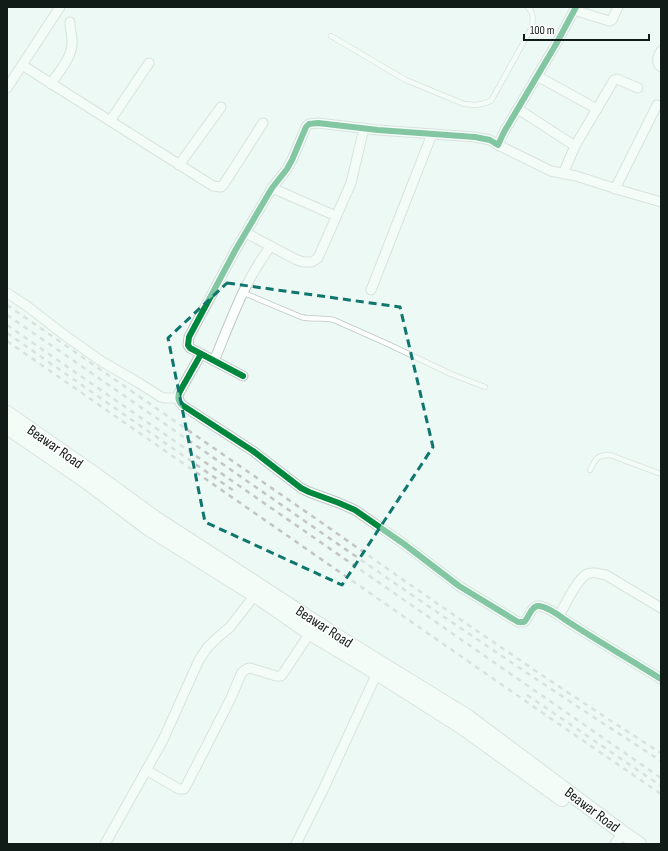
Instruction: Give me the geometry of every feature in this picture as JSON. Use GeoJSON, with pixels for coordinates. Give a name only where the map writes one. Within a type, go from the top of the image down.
{"type":"FeatureCollection","features":[{"type":"Feature","properties":{"kind":"main road","name":"Beawar Road"},"geometry":{"type":"LineString","coordinates":[[7,413],[94,473],[155,518],[335,635],[468,717],[621,840]]}},
{"type":"Feature","properties":{"kind":"main road","name":"Beawar Road"},"geometry":{"type":"LineString","coordinates":[[7,427],[87,482],[148,528],[255,595],[310,633],[377,673],[462,727],[621,840],[640,844]]}},
{"type":"Feature","properties":{"kind":"street"},"geometry":{"type":"LineString","coordinates":[[7,88],[60,7]]}},
{"type":"Feature","properties":{"kind":"street"},"geometry":{"type":"LineString","coordinates":[[498,145],[575,8],[609,21],[612,20],[618,7]]}},
{"type":"Feature","properties":{"kind":"street"},"geometry":{"type":"LineString","coordinates":[[51,84],[66,63],[71,49],[72,42],[70,22]]}},
{"type":"Feature","properties":{"kind":"street"},"geometry":{"type":"LineString","coordinates":[[661,51],[658,57],[658,62],[661,67]]}},
{"type":"Feature","properties":{"kind":"street"},"geometry":{"type":"LineString","coordinates":[[110,121],[149,63]]}},
{"type":"Feature","properties":{"kind":"street"},"geometry":{"type":"LineString","coordinates":[[22,65],[213,186],[221,187],[263,123]]}},
{"type":"Feature","properties":{"kind":"street"},"geometry":{"type":"LineString","coordinates":[[537,76],[597,109]]}},
{"type":"Feature","properties":{"kind":"street"},"geometry":{"type":"LineString","coordinates":[[563,174],[575,146],[614,80],[617,79],[638,88]]}},
{"type":"Feature","properties":{"kind":"street"},"geometry":{"type":"LineString","coordinates":[[615,189],[657,104]]}},
{"type":"Feature","properties":{"kind":"street"},"geometry":{"type":"LineString","coordinates":[[179,165],[221,107]]}},
{"type":"Feature","properties":{"kind":"street"},"geometry":{"type":"LineString","coordinates":[[518,109],[575,146]]}},
{"type":"Feature","properties":{"kind":"street"},"geometry":{"type":"LineString","coordinates":[[243,376],[190,348],[188,341],[189,337],[272,188],[287,169],[306,127],[309,124],[318,123],[480,137],[490,140],[551,171],[576,176],[661,202]]}},
{"type":"Feature","properties":{"kind":"street"},"geometry":{"type":"LineString","coordinates":[[246,233],[303,262],[312,262],[318,258],[351,183],[364,128]]}},
{"type":"Feature","properties":{"kind":"street"},"geometry":{"type":"LineString","coordinates":[[371,290],[432,134]]}},
{"type":"Feature","properties":{"kind":"street"},"geometry":{"type":"LineString","coordinates":[[272,188],[336,216]]}},
{"type":"Feature","properties":{"kind":"street"},"geometry":{"type":"LineString","coordinates":[[214,361],[252,275],[261,258],[271,246]]}},
{"type":"Feature","properties":{"kind":"street"},"geometry":{"type":"LineString","coordinates":[[7,293],[107,365],[140,383],[160,397],[178,398]]}},
{"type":"Feature","properties":{"kind":"street"},"geometry":{"type":"LineString","coordinates":[[201,354],[179,393],[178,398],[182,405],[253,451],[301,488],[355,510],[404,544],[459,586],[518,622],[524,622],[533,609],[538,606],[546,608],[661,679]]}},
{"type":"Feature","properties":{"kind":"street"},"geometry":{"type":"LineString","coordinates":[[559,616],[579,580],[588,573],[606,575],[661,608]]}},
{"type":"Feature","properties":{"kind":"street"},"geometry":{"type":"LineString","coordinates":[[105,844],[163,740],[199,660],[207,648],[230,627],[255,595]]}},
{"type":"Feature","properties":{"kind":"street"},"geometry":{"type":"LineString","coordinates":[[146,770],[179,789],[184,789],[231,698],[240,674],[246,669],[250,668],[276,676],[281,676],[310,633]]}},
{"type":"Feature","properties":{"kind":"street"},"geometry":{"type":"LineString","coordinates":[[296,844],[377,673]]}},
{"type":"Feature","properties":{"kind":"lane"},"geometry":{"type":"LineString","coordinates":[[332,36],[406,80],[464,104],[482,104],[491,101],[532,27],[532,12],[528,7]]}},
{"type":"Feature","properties":{"kind":"lane"},"geometry":{"type":"LineString","coordinates":[[244,293],[301,317],[309,319],[334,320],[451,374],[485,387]]}},
{"type":"Feature","properties":{"kind":"lane"},"geometry":{"type":"LineString","coordinates":[[590,470],[597,458],[603,455],[610,455],[661,474]]}},
{"type":"Feature","properties":{"kind":"highlighted area"},"geometry":{"type":"Polygon","coordinates":[[[227,283],[400,307],[433,447],[342,585],[205,522],[168,338],[227,283]]]}},
{"type":"Feature","properties":{"kind":"railway"},"geometry":{"type":"LineString","coordinates":[[7,305],[486,637],[661,753]]}},
{"type":"Feature","properties":{"kind":"railway"},"geometry":{"type":"LineString","coordinates":[[7,315],[496,652],[661,761]]}},
{"type":"Feature","properties":{"kind":"railway"},"geometry":{"type":"LineString","coordinates":[[7,325],[661,778]]}},
{"type":"Feature","properties":{"kind":"railway"},"geometry":{"type":"LineString","coordinates":[[7,333],[237,493]]}},
{"type":"Feature","properties":{"kind":"railway"},"geometry":{"type":"LineString","coordinates":[[7,341],[661,794]]}},
{"type":"Feature","properties":{"kind":"railway"},"geometry":{"type":"LineString","coordinates":[[527,695],[661,786]]}},
{"type":"Feature","properties":{"kind":"cycle path"},"geometry":{"type":"LineString","coordinates":[[243,376],[190,348],[188,345],[189,337],[236,249],[272,188],[287,169],[306,127],[309,124],[318,123],[378,130],[475,137],[490,140],[498,145],[576,7]]}},
{"type":"Feature","properties":{"kind":"cycle path"},"geometry":{"type":"LineString","coordinates":[[201,354],[179,393],[178,396],[182,405],[253,451],[301,488],[355,510],[404,544],[459,586],[518,622],[524,622],[535,607],[543,607],[661,679]]}}]}
